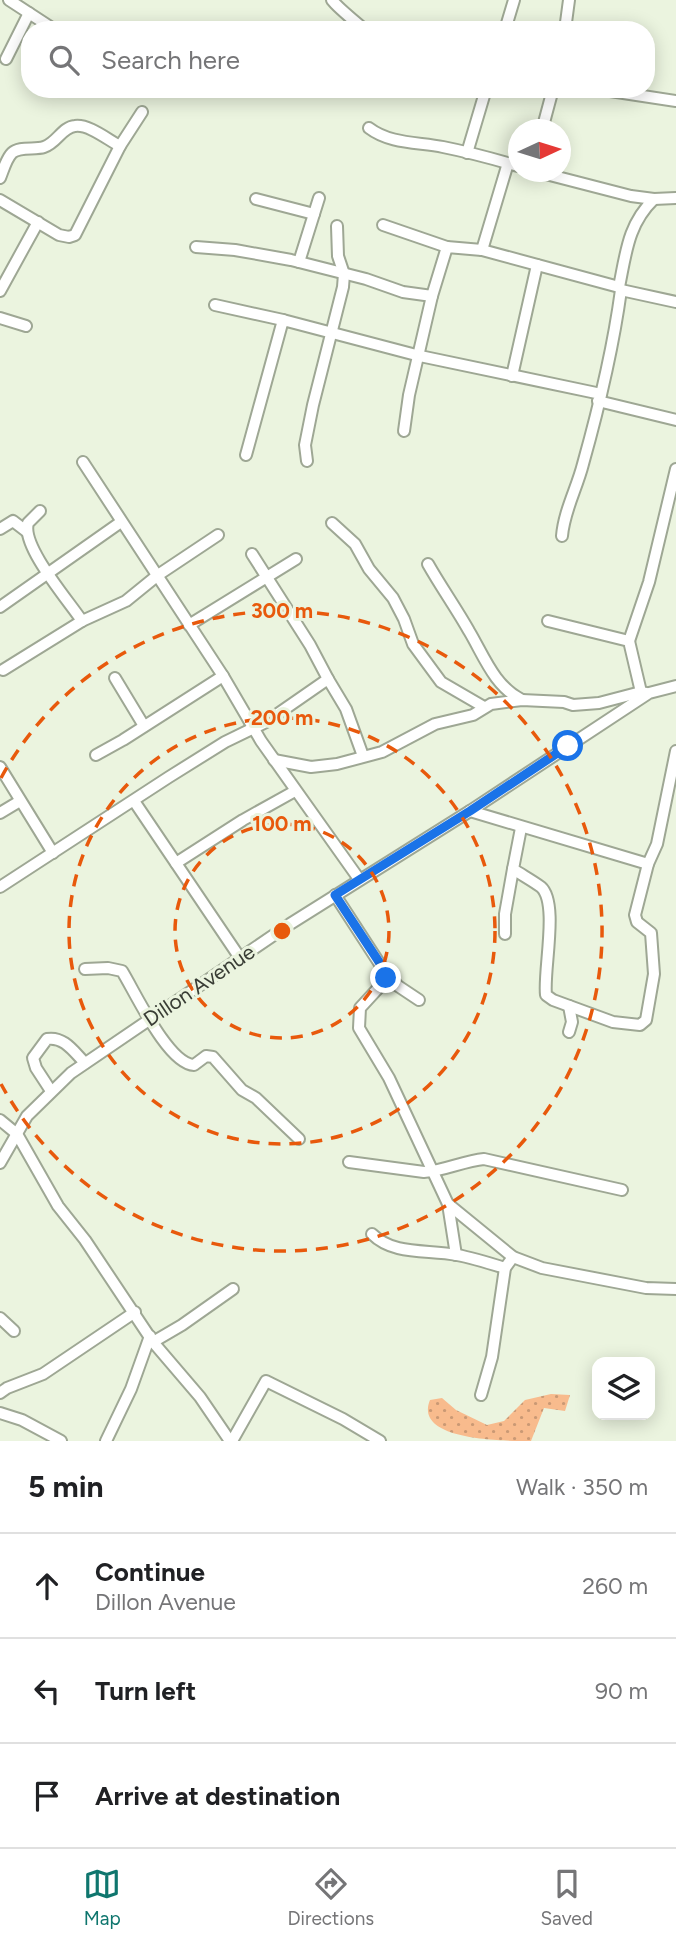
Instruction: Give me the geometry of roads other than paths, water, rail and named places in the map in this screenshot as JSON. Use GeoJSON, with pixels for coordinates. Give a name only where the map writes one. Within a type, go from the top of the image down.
{"type":"FeatureCollection","features":[{"type":"Feature","properties":{"kind":"street"},"geometry":{"type":"LineString","coordinates":[[9,0],[41,21]]}},
{"type":"Feature","properties":{"kind":"street"},"geometry":{"type":"LineString","coordinates":[[332,0],[356,21]]}},
{"type":"Feature","properties":{"kind":"street"},"geometry":{"type":"LineString","coordinates":[[508,21],[514,0]]}},
{"type":"Feature","properties":{"kind":"street"},"geometry":{"type":"LineString","coordinates":[[567,21],[570,1]]}},
{"type":"Feature","properties":{"kind":"street"},"geometry":{"type":"LineString","coordinates":[[25,21],[29,13]]}},
{"type":"Feature","properties":{"kind":"street"},"geometry":{"type":"LineString","coordinates":[[6,60],[21,29]]}},
{"type":"Feature","properties":{"kind":"street"},"geometry":{"type":"LineString","coordinates":[[467,153],[483,98]]}},
{"type":"Feature","properties":{"kind":"street"},"geometry":{"type":"LineString","coordinates":[[544,119],[550,98]]}},
{"type":"Feature","properties":{"kind":"street"},"geometry":{"type":"LineString","coordinates":[[655,98],[676,101]]}},
{"type":"Feature","properties":{"kind":"street"},"geometry":{"type":"LineString","coordinates":[[0,200],[58,235],[69,237],[75,234],[120,146],[142,111]]}},
{"type":"Feature","properties":{"kind":"street"},"geometry":{"type":"LineString","coordinates":[[0,178],[12,153],[20,149],[45,147],[75,125],[85,127],[120,146]]}},
{"type":"Feature","properties":{"kind":"street"},"geometry":{"type":"LineString","coordinates":[[369,128],[394,140],[443,147],[508,164]]}},
{"type":"Feature","properties":{"kind":"street"},"geometry":{"type":"LineString","coordinates":[[482,250],[508,179]]}},
{"type":"Feature","properties":{"kind":"street"},"geometry":{"type":"LineString","coordinates":[[571,179],[631,196],[676,198]]}},
{"type":"Feature","properties":{"kind":"street"},"geometry":{"type":"LineString","coordinates":[[299,262],[318,198]]}},
{"type":"Feature","properties":{"kind":"street"},"geometry":{"type":"LineString","coordinates":[[256,199],[314,214]]}},
{"type":"Feature","properties":{"kind":"street"},"geometry":{"type":"LineString","coordinates":[[562,536],[563,522],[578,482],[615,337],[628,239],[639,213],[654,199]]}},
{"type":"Feature","properties":{"kind":"street"},"geometry":{"type":"LineString","coordinates":[[0,291],[38,222]]}},
{"type":"Feature","properties":{"kind":"street"},"geometry":{"type":"LineString","coordinates":[[383,225],[447,247],[482,250],[676,302]]}},
{"type":"Feature","properties":{"kind":"street"},"geometry":{"type":"LineString","coordinates":[[307,461],[305,445],[313,405],[341,301],[344,274],[338,256],[337,226]]}},
{"type":"Feature","properties":{"kind":"street"},"geometry":{"type":"LineString","coordinates":[[196,247],[235,250],[299,262],[403,292],[432,296]]}},
{"type":"Feature","properties":{"kind":"street"},"geometry":{"type":"LineString","coordinates":[[404,431],[432,296],[447,247]]}},
{"type":"Feature","properties":{"kind":"street"},"geometry":{"type":"LineString","coordinates":[[512,376],[537,265]]}},
{"type":"Feature","properties":{"kind":"street"},"geometry":{"type":"LineString","coordinates":[[215,305],[420,355],[482,367],[676,419]]}},
{"type":"Feature","properties":{"kind":"street"},"geometry":{"type":"LineString","coordinates":[[0,318],[26,326]]}},
{"type":"Feature","properties":{"kind":"street"},"geometry":{"type":"LineString","coordinates":[[246,455],[284,320]]}},
{"type":"Feature","properties":{"kind":"street"},"geometry":{"type":"LineString","coordinates":[[83,462],[223,676],[274,760],[359,879]]}},
{"type":"Feature","properties":{"kind":"street"},"geometry":{"type":"LineString","coordinates":[[274,760],[311,767],[337,764],[382,752],[435,724],[473,715],[484,707],[522,700],[564,702],[573,705],[599,703],[645,693],[629,640],[649,582],[676,469]]}},
{"type":"Feature","properties":{"kind":"street"},"geometry":{"type":"LineString","coordinates":[[26,531],[28,523],[40,511]]}},
{"type":"Feature","properties":{"kind":"street"},"geometry":{"type":"LineString","coordinates":[[0,529],[13,521],[26,531],[34,551],[82,621]]}},
{"type":"Feature","properties":{"kind":"street"},"geometry":{"type":"LineString","coordinates":[[0,607],[121,522]]}},
{"type":"Feature","properties":{"kind":"street"},"geometry":{"type":"LineString","coordinates":[[332,523],[355,544],[369,569],[393,598],[404,618],[413,644],[441,682],[484,707]]}},
{"type":"Feature","properties":{"kind":"street"},"geometry":{"type":"LineString","coordinates":[[3,670],[82,621],[126,601],[158,575],[218,535]]}},
{"type":"Feature","properties":{"kind":"street"},"geometry":{"type":"LineString","coordinates":[[252,554],[310,645],[346,709],[363,756]]}},
{"type":"Feature","properties":{"kind":"street"},"geometry":{"type":"LineString","coordinates":[[189,625],[296,559]]}},
{"type":"Feature","properties":{"kind":"street"},"geometry":{"type":"LineString","coordinates":[[428,564],[495,678],[522,700]]}},
{"type":"Feature","properties":{"kind":"street"},"geometry":{"type":"LineString","coordinates":[[548,621],[629,640]]}},
{"type":"Feature","properties":{"kind":"street"},"geometry":{"type":"LineString","coordinates":[[96,755],[223,676]]}},
{"type":"Feature","properties":{"kind":"street"},"geometry":{"type":"LineString","coordinates":[[115,678],[144,726]]}},
{"type":"Feature","properties":{"kind":"street"},"geometry":{"type":"LineString","coordinates":[[0,887],[225,742],[254,729],[328,679]]}},
{"type":"Feature","properties":{"kind":"street","name":"Dillon Avenue"},"geometry":{"type":"LineString","coordinates":[[0,1163],[27,1116],[51,1091],[85,1063],[359,879],[470,811],[645,693],[676,686]]}},
{"type":"Feature","properties":{"kind":"street"},"geometry":{"type":"LineString","coordinates":[[513,869],[546,894],[550,943],[544,981],[546,995],[613,1022],[640,1025],[646,1020],[654,974],[654,954],[651,933],[637,922],[635,915],[663,820],[676,751]]}},
{"type":"Feature","properties":{"kind":"street"},"geometry":{"type":"LineString","coordinates":[[0,767],[53,853]]}},
{"type":"Feature","properties":{"kind":"street"},"geometry":{"type":"LineString","coordinates":[[176,863],[243,820],[295,791]]}},
{"type":"Feature","properties":{"kind":"street"},"geometry":{"type":"LineString","coordinates":[[0,813],[20,801]]}},
{"type":"Feature","properties":{"kind":"street"},"geometry":{"type":"LineString","coordinates":[[135,801],[240,958]]}},
{"type":"Feature","properties":{"kind":"street"},"geometry":{"type":"LineString","coordinates":[[470,811],[648,864]]}},
{"type":"Feature","properties":{"kind":"street"},"geometry":{"type":"LineString","coordinates":[[505,934],[505,914],[521,828]]}},
{"type":"Feature","properties":{"kind":"street"},"geometry":{"type":"LineString","coordinates":[[335,895],[385,971],[398,986],[419,1000]]}},
{"type":"Feature","properties":{"kind":"street"},"geometry":{"type":"LineString","coordinates":[[85,969],[108,968],[122,971],[148,1020],[183,1061],[194,1065],[206,1056],[213,1057],[242,1090],[264,1105],[299,1139]]}},
{"type":"Feature","properties":{"kind":"street"},"geometry":{"type":"LineString","coordinates":[[385,971],[386,978],[360,1008],[359,1028],[389,1078],[449,1204],[456,1255]]}},
{"type":"Feature","properties":{"kind":"street"},"geometry":{"type":"LineString","coordinates":[[569,1006],[572,1022],[569,1032]]}},
{"type":"Feature","properties":{"kind":"street"},"geometry":{"type":"LineString","coordinates":[[51,1091],[36,1068],[33,1058],[47,1039],[64,1042],[85,1063]]}},
{"type":"Feature","properties":{"kind":"street"},"geometry":{"type":"LineString","coordinates":[[0,1120],[17,1134],[58,1206],[85,1240],[151,1339],[200,1397],[231,1441],[266,1381],[343,1419],[380,1441]]}},
{"type":"Feature","properties":{"kind":"street"},"geometry":{"type":"LineString","coordinates":[[349,1163],[411,1172],[434,1172],[471,1160],[484,1159],[622,1190]]}},
{"type":"Feature","properties":{"kind":"street"},"geometry":{"type":"LineString","coordinates":[[449,1204],[513,1257],[564,1273],[646,1288],[676,1289]]}},
{"type":"Feature","properties":{"kind":"street"},"geometry":{"type":"LineString","coordinates":[[372,1234],[379,1242],[396,1249],[456,1255],[505,1268]]}},
{"type":"Feature","properties":{"kind":"street"},"geometry":{"type":"LineString","coordinates":[[481,1395],[492,1357],[505,1268],[513,1257]]}},
{"type":"Feature","properties":{"kind":"street"},"geometry":{"type":"LineString","coordinates":[[106,1441],[151,1339],[183,1325],[233,1289]]}},
{"type":"Feature","properties":{"kind":"street"},"geometry":{"type":"LineString","coordinates":[[0,1394],[7,1388],[43,1374],[135,1312]]}},
{"type":"Feature","properties":{"kind":"street"},"geometry":{"type":"LineString","coordinates":[[0,1318],[14,1331]]}},
{"type":"Feature","properties":{"kind":"street"},"geometry":{"type":"LineString","coordinates":[[0,1413],[22,1420],[61,1441]]}}]}
